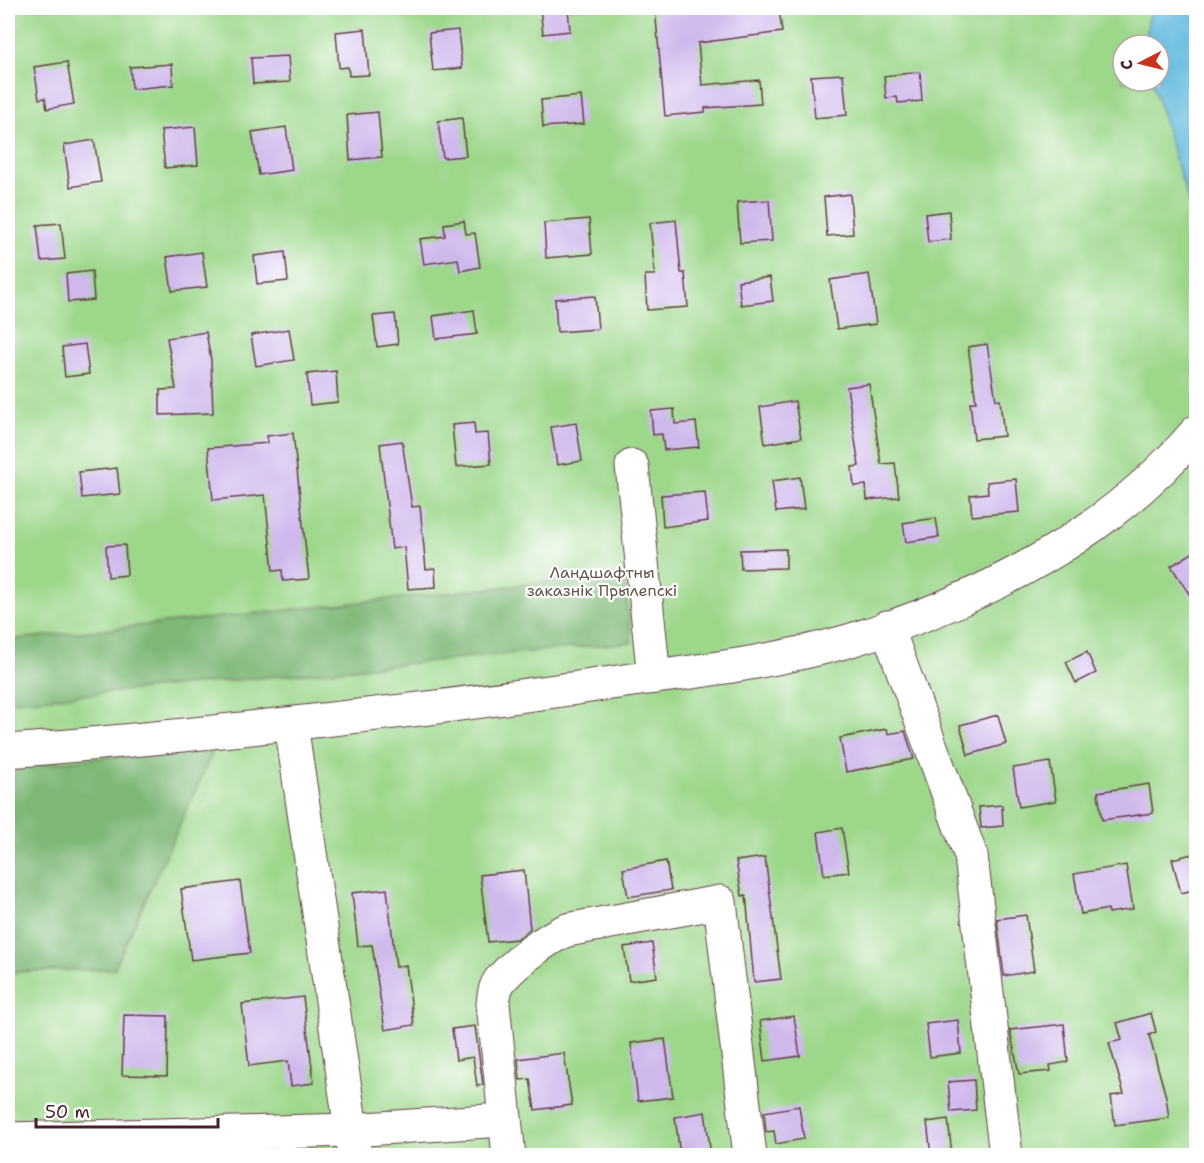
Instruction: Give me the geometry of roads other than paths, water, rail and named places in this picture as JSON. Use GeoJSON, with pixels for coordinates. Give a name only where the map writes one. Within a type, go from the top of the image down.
{"type":"FeatureCollection","features":[{"type":"Feature","properties":{"kind":"street"},"geometry":{"type":"LineString","coordinates":[[8,751],[291,724],[654,677],[792,654],[846,641],[1014,576],[1060,550],[1130,497],[1197,432]]}},
{"type":"Feature","properties":{"kind":"street"},"geometry":{"type":"LineString","coordinates":[[632,466],[654,677]]}},
{"type":"Feature","properties":{"kind":"street"},"geometry":{"type":"LineString","coordinates":[[887,627],[971,856],[1006,1155]]}},
{"type":"Feature","properties":{"kind":"street"},"geometry":{"type":"LineString","coordinates":[[291,724],[353,1142]]}},
{"type":"Feature","properties":{"kind":"street"},"geometry":{"type":"LineString","coordinates":[[508,1155],[493,1004],[495,990],[501,978],[555,935],[567,930],[720,902],[750,1155]]}},
{"type":"Feature","properties":{"kind":"street"},"geometry":{"type":"LineString","coordinates":[[8,1139],[353,1142],[503,1120]]}},
{"type":"Feature","properties":{"kind":"water"},"geometry":{"type":"Polygon","coordinates":[[[1153,8],[1196,8],[1196,227],[1156,93],[1171,93],[1171,33],[1147,33],[1148,21],[1153,8]]]}},
{"type":"Feature","properties":{"kind":"park label","name":"Ландшафтны заказнік Прылепскі"},"geometry":{"type":"Point","coordinates":[602,581]}}]}
